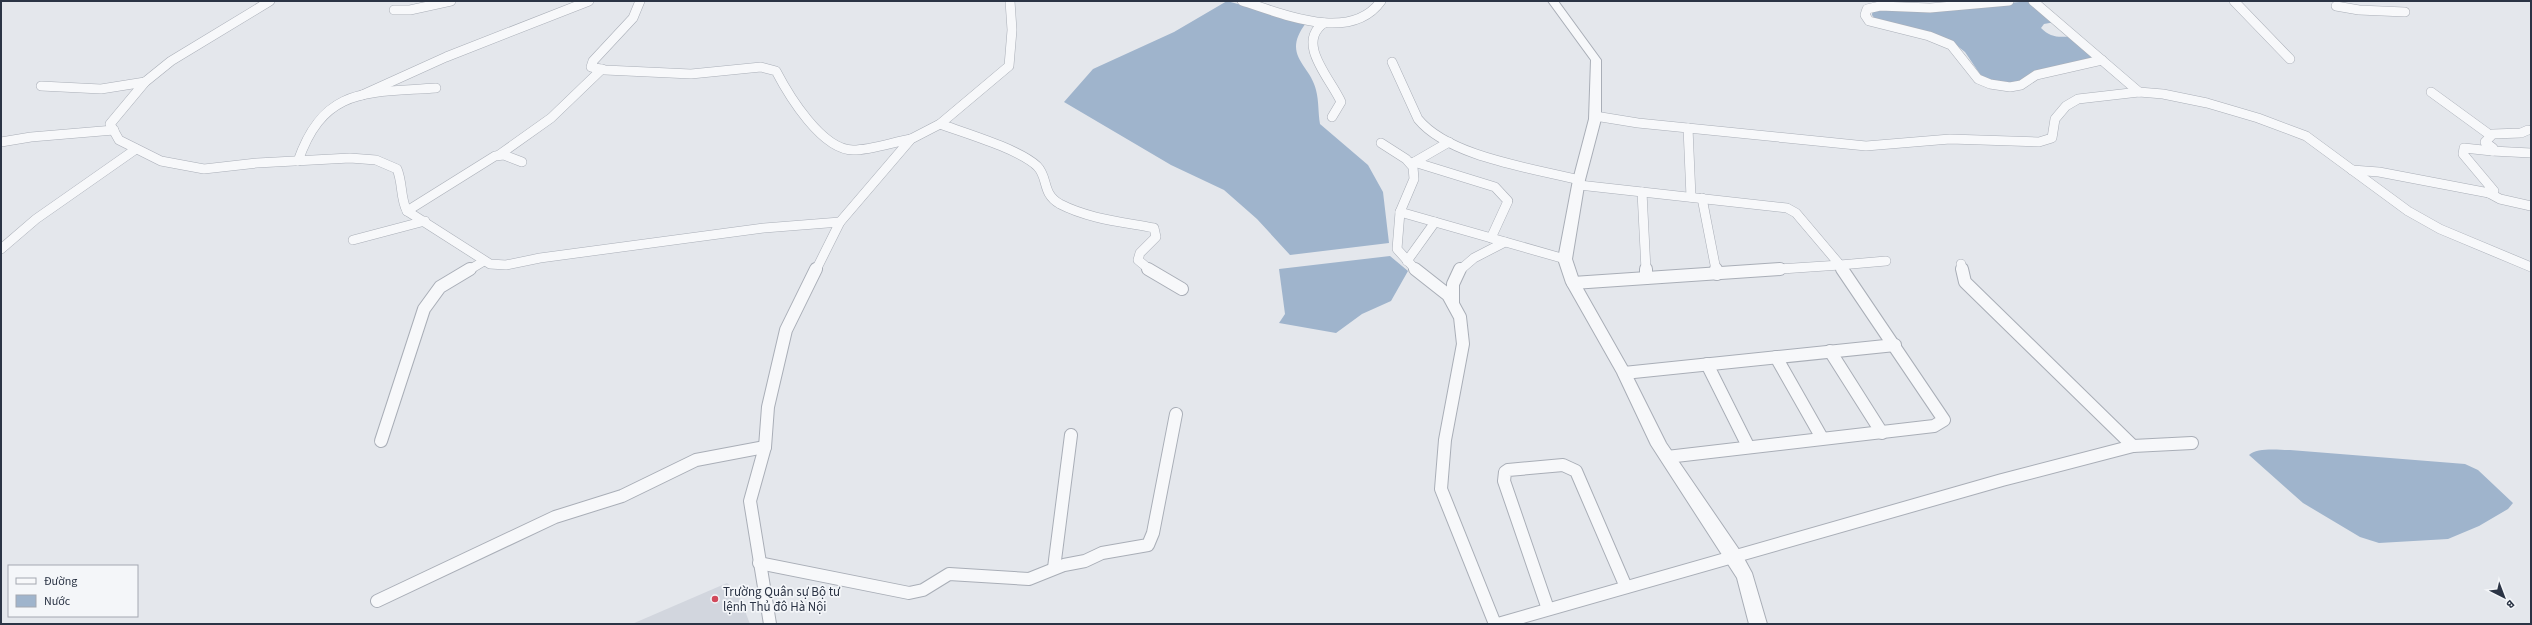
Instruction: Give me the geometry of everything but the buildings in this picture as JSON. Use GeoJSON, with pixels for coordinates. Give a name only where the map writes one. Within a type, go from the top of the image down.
{"type":"FeatureCollection","features":[{"type":"Feature","properties":{"kind":"street"},"geometry":{"type":"LineString","coordinates":[[270,1],[208,37],[144,82],[110,124],[119,140],[161,161],[204,169],[350,158],[376,160],[397,169],[401,179],[402,202],[407,211],[425,221],[484,261],[506,265],[540,258],[724,235],[764,228],[840,222]]}},
{"type":"Feature","properties":{"kind":"street"},"geometry":{"type":"LineString","coordinates":[[394,10],[410,10],[451,1]]}},
{"type":"Feature","properties":{"kind":"street"},"geometry":{"type":"LineString","coordinates":[[298,161],[306,137],[319,118],[345,102],[423,64],[531,26],[589,1]]}},
{"type":"Feature","properties":{"kind":"street"},"geometry":{"type":"LineString","coordinates":[[640,1],[633,18],[593,61],[591,67],[602,69],[691,74],[761,67],[770,69],[779,74],[788,96],[806,118],[837,147],[853,150],[911,139],[940,124],[1009,66],[1012,30],[1010,1]]}},
{"type":"Feature","properties":{"kind":"street"},"geometry":{"type":"LineString","coordinates":[[1242,1],[1324,23]]}},
{"type":"Feature","properties":{"kind":"street"},"geometry":{"type":"LineString","coordinates":[[1332,117],[1341,102],[1338,92],[1312,49],[1313,31],[1317,26],[1324,23],[1372,12],[1378,8],[1381,1]]}},
{"type":"Feature","properties":{"kind":"street"},"geometry":{"type":"LineString","coordinates":[[1553,1],[1596,60],[1595,116],[1579,182],[1565,259],[1572,283],[1624,373],[1659,445],[1734,556],[1746,578],[1758,624]]}},
{"type":"Feature","properties":{"kind":"street"},"geometry":{"type":"LineString","coordinates":[[2009,1],[1938,8],[1902,8],[1877,5],[1867,9],[1865,15],[1869,21],[1929,36],[1951,46],[1960,54],[1978,79],[1982,82],[2001,87],[2021,85],[2036,75],[2102,60]]}},
{"type":"Feature","properties":{"kind":"street"},"geometry":{"type":"LineString","coordinates":[[2032,1],[2139,92]]}},
{"type":"Feature","properties":{"kind":"street"},"geometry":{"type":"LineString","coordinates":[[2234,1],[2290,59]]}},
{"type":"Feature","properties":{"kind":"street"},"geometry":{"type":"LineString","coordinates":[[2336,6],[2359,10],[2405,12]]}},
{"type":"Feature","properties":{"kind":"street"},"geometry":{"type":"LineString","coordinates":[[1392,62],[1418,119],[1462,150],[1579,182],[1642,192],[1792,209],[1840,265],[1846,277],[1942,411],[1944,420],[1934,426],[1882,433],[1748,446],[1667,457]]}},
{"type":"Feature","properties":{"kind":"street"},"geometry":{"type":"LineString","coordinates":[[407,211],[499,155],[551,118],[602,69]]}},
{"type":"Feature","properties":{"kind":"street"},"geometry":{"type":"LineString","coordinates":[[41,86],[101,89],[144,82]]}},
{"type":"Feature","properties":{"kind":"street"},"geometry":{"type":"LineString","coordinates":[[362,95],[436,88]]}},
{"type":"Feature","properties":{"kind":"street"},"geometry":{"type":"LineString","coordinates":[[1595,116],[1688,128],[1866,146],[1950,139],[2039,142],[2052,138],[2055,119],[2066,106],[2078,99],[2139,92],[2163,94],[2207,103],[2292,129],[2322,146],[2351,170],[2408,210],[2440,229],[2531,267]]}},
{"type":"Feature","properties":{"kind":"street"},"geometry":{"type":"LineString","coordinates":[[2431,92],[2490,136],[2521,133],[2528,130]]}},
{"type":"Feature","properties":{"kind":"street"},"geometry":{"type":"LineString","coordinates":[[940,124],[1025,158],[1038,167],[1045,189],[1060,203],[1083,213],[1154,228],[1156,237],[1140,253],[1138,260],[1145,267],[1182,289]]}},
{"type":"Feature","properties":{"kind":"street"},"geometry":{"type":"LineString","coordinates":[[1688,128],[1696,197],[1717,274]]}},
{"type":"Feature","properties":{"kind":"street"},"geometry":{"type":"LineString","coordinates":[[1,142],[31,136],[114,130]]}},
{"type":"Feature","properties":{"kind":"street"},"geometry":{"type":"LineString","coordinates":[[2490,136],[2485,142],[2493,148],[2492,151]]}},
{"type":"Feature","properties":{"kind":"street"},"geometry":{"type":"LineString","coordinates":[[770,624],[750,501],[765,447],[768,407],[786,330],[840,222],[911,139]]}},
{"type":"Feature","properties":{"kind":"street"},"geometry":{"type":"LineString","coordinates":[[1412,163],[1449,142]]}},
{"type":"Feature","properties":{"kind":"street"},"geometry":{"type":"LineString","coordinates":[[1381,143],[1412,163],[1495,187],[1508,201],[1491,238]]}},
{"type":"Feature","properties":{"kind":"street"},"geometry":{"type":"LineString","coordinates":[[2489,193],[2494,191],[2463,154],[2464,148],[2531,153]]}},
{"type":"Feature","properties":{"kind":"street"},"geometry":{"type":"LineString","coordinates":[[1,249],[36,219],[136,149]]}},
{"type":"Feature","properties":{"kind":"street"},"geometry":{"type":"LineString","coordinates":[[499,155],[522,162]]}},
{"type":"Feature","properties":{"kind":"street"},"geometry":{"type":"LineString","coordinates":[[1412,163],[1414,178],[1400,212],[1397,249],[1407,261],[1443,290],[1454,303],[1460,317],[1463,344],[1445,440],[1442,489],[1496,624],[2002,480],[2133,446],[2192,443]]}},
{"type":"Feature","properties":{"kind":"street"},"geometry":{"type":"LineString","coordinates":[[2351,170],[2379,172],[2489,193],[2500,199],[2531,206]]}},
{"type":"Feature","properties":{"kind":"street"},"geometry":{"type":"LineString","coordinates":[[1642,192],[1646,278]]}},
{"type":"Feature","properties":{"kind":"street"},"geometry":{"type":"LineString","coordinates":[[1400,212],[1565,259]]}},
{"type":"Feature","properties":{"kind":"street"},"geometry":{"type":"LineString","coordinates":[[353,240],[425,221]]}},
{"type":"Feature","properties":{"kind":"street"},"geometry":{"type":"LineString","coordinates":[[1407,261],[1435,222]]}},
{"type":"Feature","properties":{"kind":"street"},"geometry":{"type":"LineString","coordinates":[[1454,303],[1453,284],[1457,272],[1471,261],[1505,242]]}},
{"type":"Feature","properties":{"kind":"street"},"geometry":{"type":"LineString","coordinates":[[381,441],[424,309],[440,287],[484,261]]}},
{"type":"Feature","properties":{"kind":"street"},"geometry":{"type":"LineString","coordinates":[[1572,283],[1886,262]]}},
{"type":"Feature","properties":{"kind":"street"},"geometry":{"type":"LineString","coordinates":[[1961,264],[1965,282],[2133,446]]}},
{"type":"Feature","properties":{"kind":"street"},"geometry":{"type":"LineString","coordinates":[[1624,373],[1895,344]]}},
{"type":"Feature","properties":{"kind":"street"},"geometry":{"type":"LineString","coordinates":[[1830,351],[1882,433]]}},
{"type":"Feature","properties":{"kind":"street"},"geometry":{"type":"LineString","coordinates":[[1776,357],[1822,438]]}},
{"type":"Feature","properties":{"kind":"street"},"geometry":{"type":"LineString","coordinates":[[1707,364],[1748,446]]}},
{"type":"Feature","properties":{"kind":"street"},"geometry":{"type":"LineString","coordinates":[[759,563],[909,593],[923,590],[949,574],[1017,580],[1029,579],[1054,568],[1085,561],[1111,551],[1148,545],[1153,532],[1176,414]]}},
{"type":"Feature","properties":{"kind":"street"},"geometry":{"type":"LineString","coordinates":[[1054,568],[1071,435]]}},
{"type":"Feature","properties":{"kind":"street"},"geometry":{"type":"LineString","coordinates":[[377,601],[555,517],[622,496],[685,464],[711,456],[765,447]]}},
{"type":"Feature","properties":{"kind":"street"},"geometry":{"type":"LineString","coordinates":[[1548,609],[1504,481],[1505,472],[1508,470],[1563,465],[1571,467],[1576,471],[1626,587]]}},
{"type":"Feature","properties":{"kind":"shaded area","name":"Trường Quân sự Bộ tư lệnh Thủ đô Hà Nội"},"geometry":{"type":"Polygon","coordinates":[[[727,583],[738,593],[750,624],[632,624],[727,583]]]}},
{"type":"Feature","properties":{"kind":"water"},"geometry":{"type":"Polygon","coordinates":[[[1227,1],[1306,23],[1299,34],[1296,44],[1297,52],[1299,59],[1313,81],[1316,90],[1320,124],[1368,165],[1383,192],[1389,243],[1290,255],[1257,219],[1224,190],[1171,165],[1064,102],[1093,69],[1174,32],[1227,1]]]}},
{"type":"Feature","properties":{"kind":"water"},"geometry":{"type":"Polygon","coordinates":[[[2030,1],[2055,22],[2044,24],[2041,28],[2044,31],[2055,36],[2071,36],[2097,59],[2020,83],[1984,80],[1965,52],[1951,41],[1875,19],[1872,15],[1873,7],[1944,9],[2030,1]]]}},
{"type":"Feature","properties":{"kind":"water"},"geometry":{"type":"Polygon","coordinates":[[[1390,256],[1408,271],[1391,301],[1362,314],[1336,333],[1279,323],[1285,314],[1279,269],[1390,256]]]}},
{"type":"Feature","properties":{"kind":"water"},"geometry":{"type":"Polygon","coordinates":[[[2263,450],[2290,450],[2465,464],[2478,470],[2513,503],[2508,509],[2479,526],[2448,539],[2379,543],[2360,537],[2303,503],[2249,455],[2253,452],[2263,450]]]}},
{"type":"Feature","properties":{"kind":"place","name":"Trường Quân sự Bộ tư lệnh Thủ đô Hà Nội"},"geometry":{"type":"Point","coordinates":[715,599]}}]}
